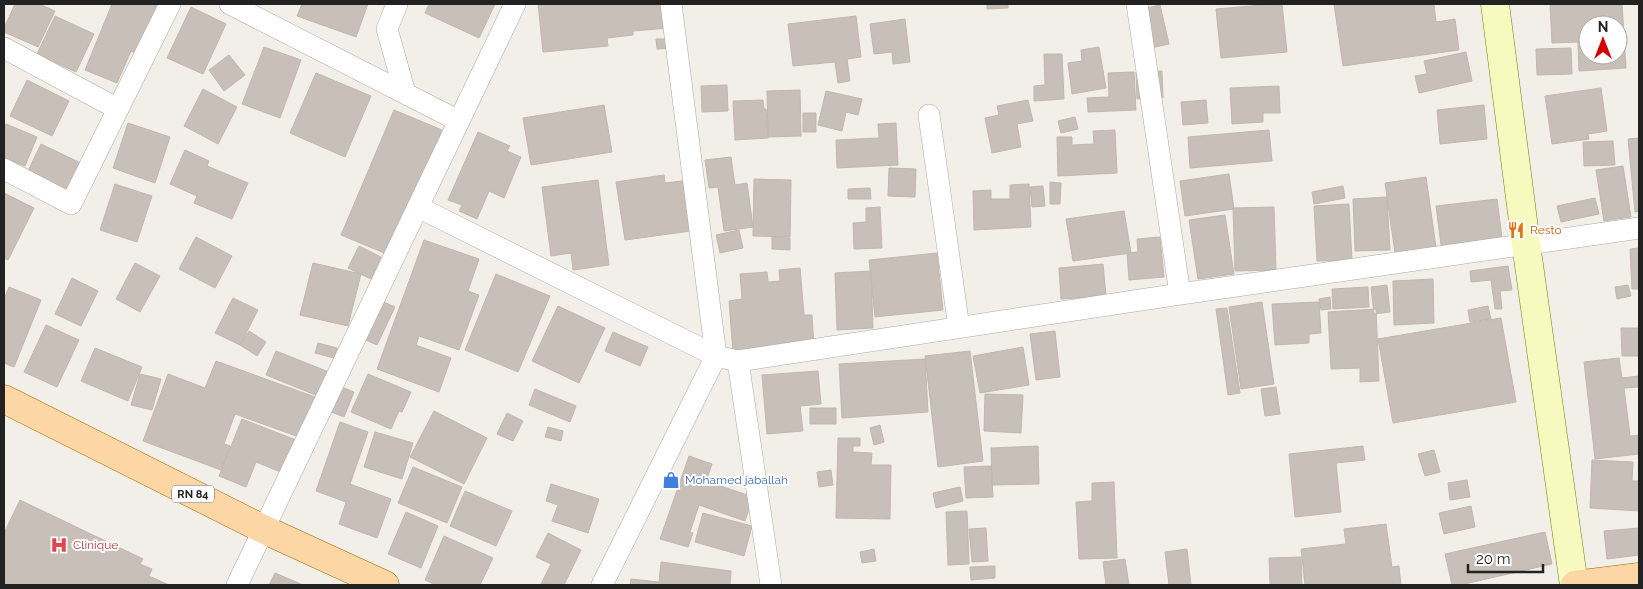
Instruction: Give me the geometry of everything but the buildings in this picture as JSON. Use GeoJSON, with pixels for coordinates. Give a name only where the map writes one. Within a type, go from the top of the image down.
{"type":"FeatureCollection","features":[{"type":"Feature","properties":{"kind":"main road"},"geometry":{"type":"LineString","coordinates":[[1495,4],[1526,244],[1574,585],[1639,577]]}},
{"type":"Feature","properties":{"kind":"main road","name":"RN 84"},"geometry":{"type":"LineString","coordinates":[[4,399],[263,529],[385,585]]}},
{"type":"Feature","properties":{"kind":"street"},"geometry":{"type":"LineString","coordinates":[[4,169],[71,204],[170,4]]}},
{"type":"Feature","properties":{"kind":"street"},"geometry":{"type":"LineString","coordinates":[[230,4],[459,121]]}},
{"type":"Feature","properties":{"kind":"street"},"geometry":{"type":"LineString","coordinates":[[397,4],[387,29],[405,93]]}},
{"type":"Feature","properties":{"kind":"street"},"geometry":{"type":"LineString","coordinates":[[237,585],[515,4]]}},
{"type":"Feature","properties":{"kind":"street"},"geometry":{"type":"LineString","coordinates":[[602,585],[716,356],[672,4]]}},
{"type":"Feature","properties":{"kind":"street"},"geometry":{"type":"LineString","coordinates":[[1137,4],[1180,294]]}},
{"type":"Feature","properties":{"kind":"street"},"geometry":{"type":"LineString","coordinates":[[4,48],[118,109]]}},
{"type":"Feature","properties":{"kind":"street"},"geometry":{"type":"LineString","coordinates":[[929,115],[959,328]]}},
{"type":"Feature","properties":{"kind":"street"},"geometry":{"type":"LineString","coordinates":[[418,207],[716,356],[738,361],[1180,294],[1639,228]]}},
{"type":"Feature","properties":{"kind":"street"},"geometry":{"type":"LineString","coordinates":[[738,361],[771,585]]}},
{"type":"Feature","properties":{"kind":"place","name":"Resto"},"geometry":{"type":"Point","coordinates":[1516,230]}},
{"type":"Feature","properties":{"kind":"place","name":"Mohamed jaballah"},"geometry":{"type":"Point","coordinates":[671,480]}},
{"type":"Feature","properties":{"kind":"place","name":"Clinique"},"geometry":{"type":"Point","coordinates":[59,545]}}]}
